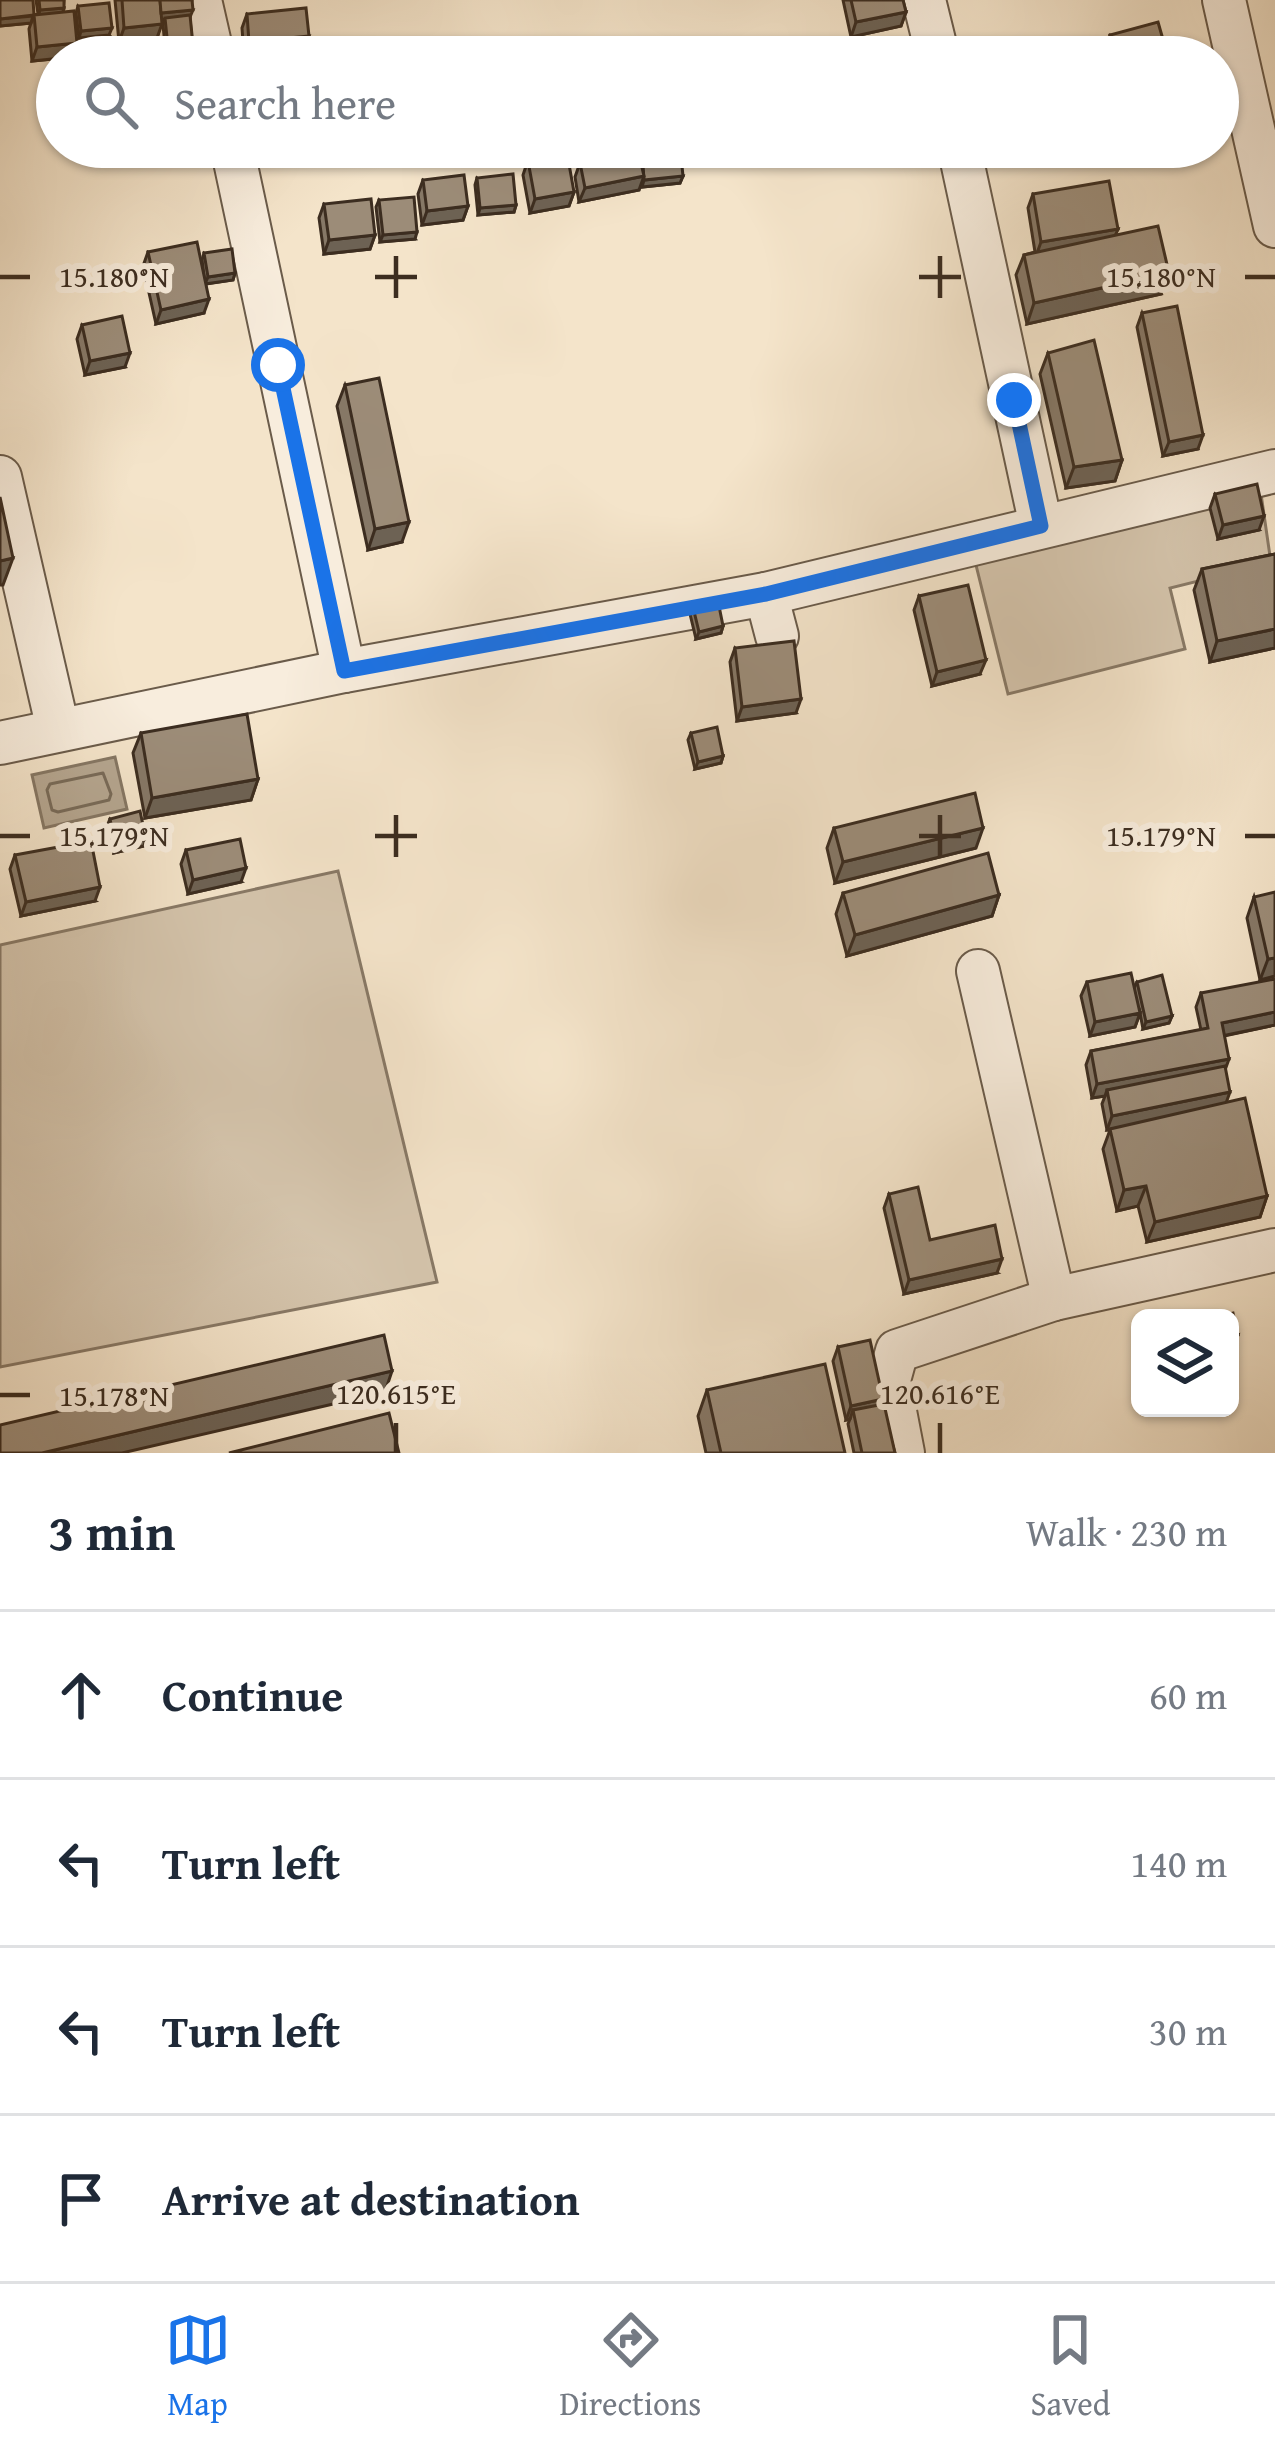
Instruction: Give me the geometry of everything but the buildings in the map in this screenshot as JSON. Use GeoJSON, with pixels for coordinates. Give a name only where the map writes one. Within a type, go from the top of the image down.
{"type":"FeatureCollection","features":[{"type":"Feature","properties":{"kind":"street"},"geometry":{"type":"LineString","coordinates":[[200,0],[208,36]]}},
{"type":"Feature","properties":{"kind":"street"},"geometry":{"type":"LineString","coordinates":[[924,0],[933,36]]}},
{"type":"Feature","properties":{"kind":"street"},"geometry":{"type":"LineString","coordinates":[[1224,0],[1232,36]]}},
{"type":"Feature","properties":{"kind":"street"},"geometry":{"type":"LineString","coordinates":[[1239,66],[1275,226]]}},
{"type":"Feature","properties":{"kind":"street"},"geometry":{"type":"LineString","coordinates":[[236,168],[344,671]]}},
{"type":"Feature","properties":{"kind":"street"},"geometry":{"type":"LineString","coordinates":[[964,168],[1041,526]]}},
{"type":"Feature","properties":{"kind":"street"},"geometry":{"type":"LineString","coordinates":[[0,743],[344,671],[766,594],[1275,471]]}},
{"type":"Feature","properties":{"kind":"street"},"geometry":{"type":"LineString","coordinates":[[0,477],[58,729]]}},
{"type":"Feature","properties":{"kind":"street"},"geometry":{"type":"LineString","coordinates":[[766,594],[777,636]]}},
{"type":"Feature","properties":{"kind":"street"},"geometry":{"type":"LineString","coordinates":[[978,971],[1054,1299]]}},
{"type":"Feature","properties":{"kind":"street"},"geometry":{"type":"LineString","coordinates":[[903,1453],[889,1380],[897,1351],[1054,1299],[1275,1250]]}},
{"type":"Feature","properties":{"kind":"shaded area"},"geometry":{"type":"Polygon","coordinates":[[[1260,487],[1271,563],[1170,588],[1185,649],[1008,694],[972,549],[1260,487]]]}},
{"type":"Feature","properties":{"kind":"shaded area"},"geometry":{"type":"Polygon","coordinates":[[[338,871],[437,1282],[0,1367],[0,945],[338,871]]]}},
{"type":"Feature","properties":{"kind":"water"},"geometry":{"type":"Polygon","coordinates":[[[115,757],[127,809],[44,828],[32,775],[115,757]]]}},
{"type":"Feature","properties":{"kind":"route"},"geometry":{"type":"LineString","coordinates":[[278,365],[344,671],[766,594],[1041,526],[1014,400]]}}]}
